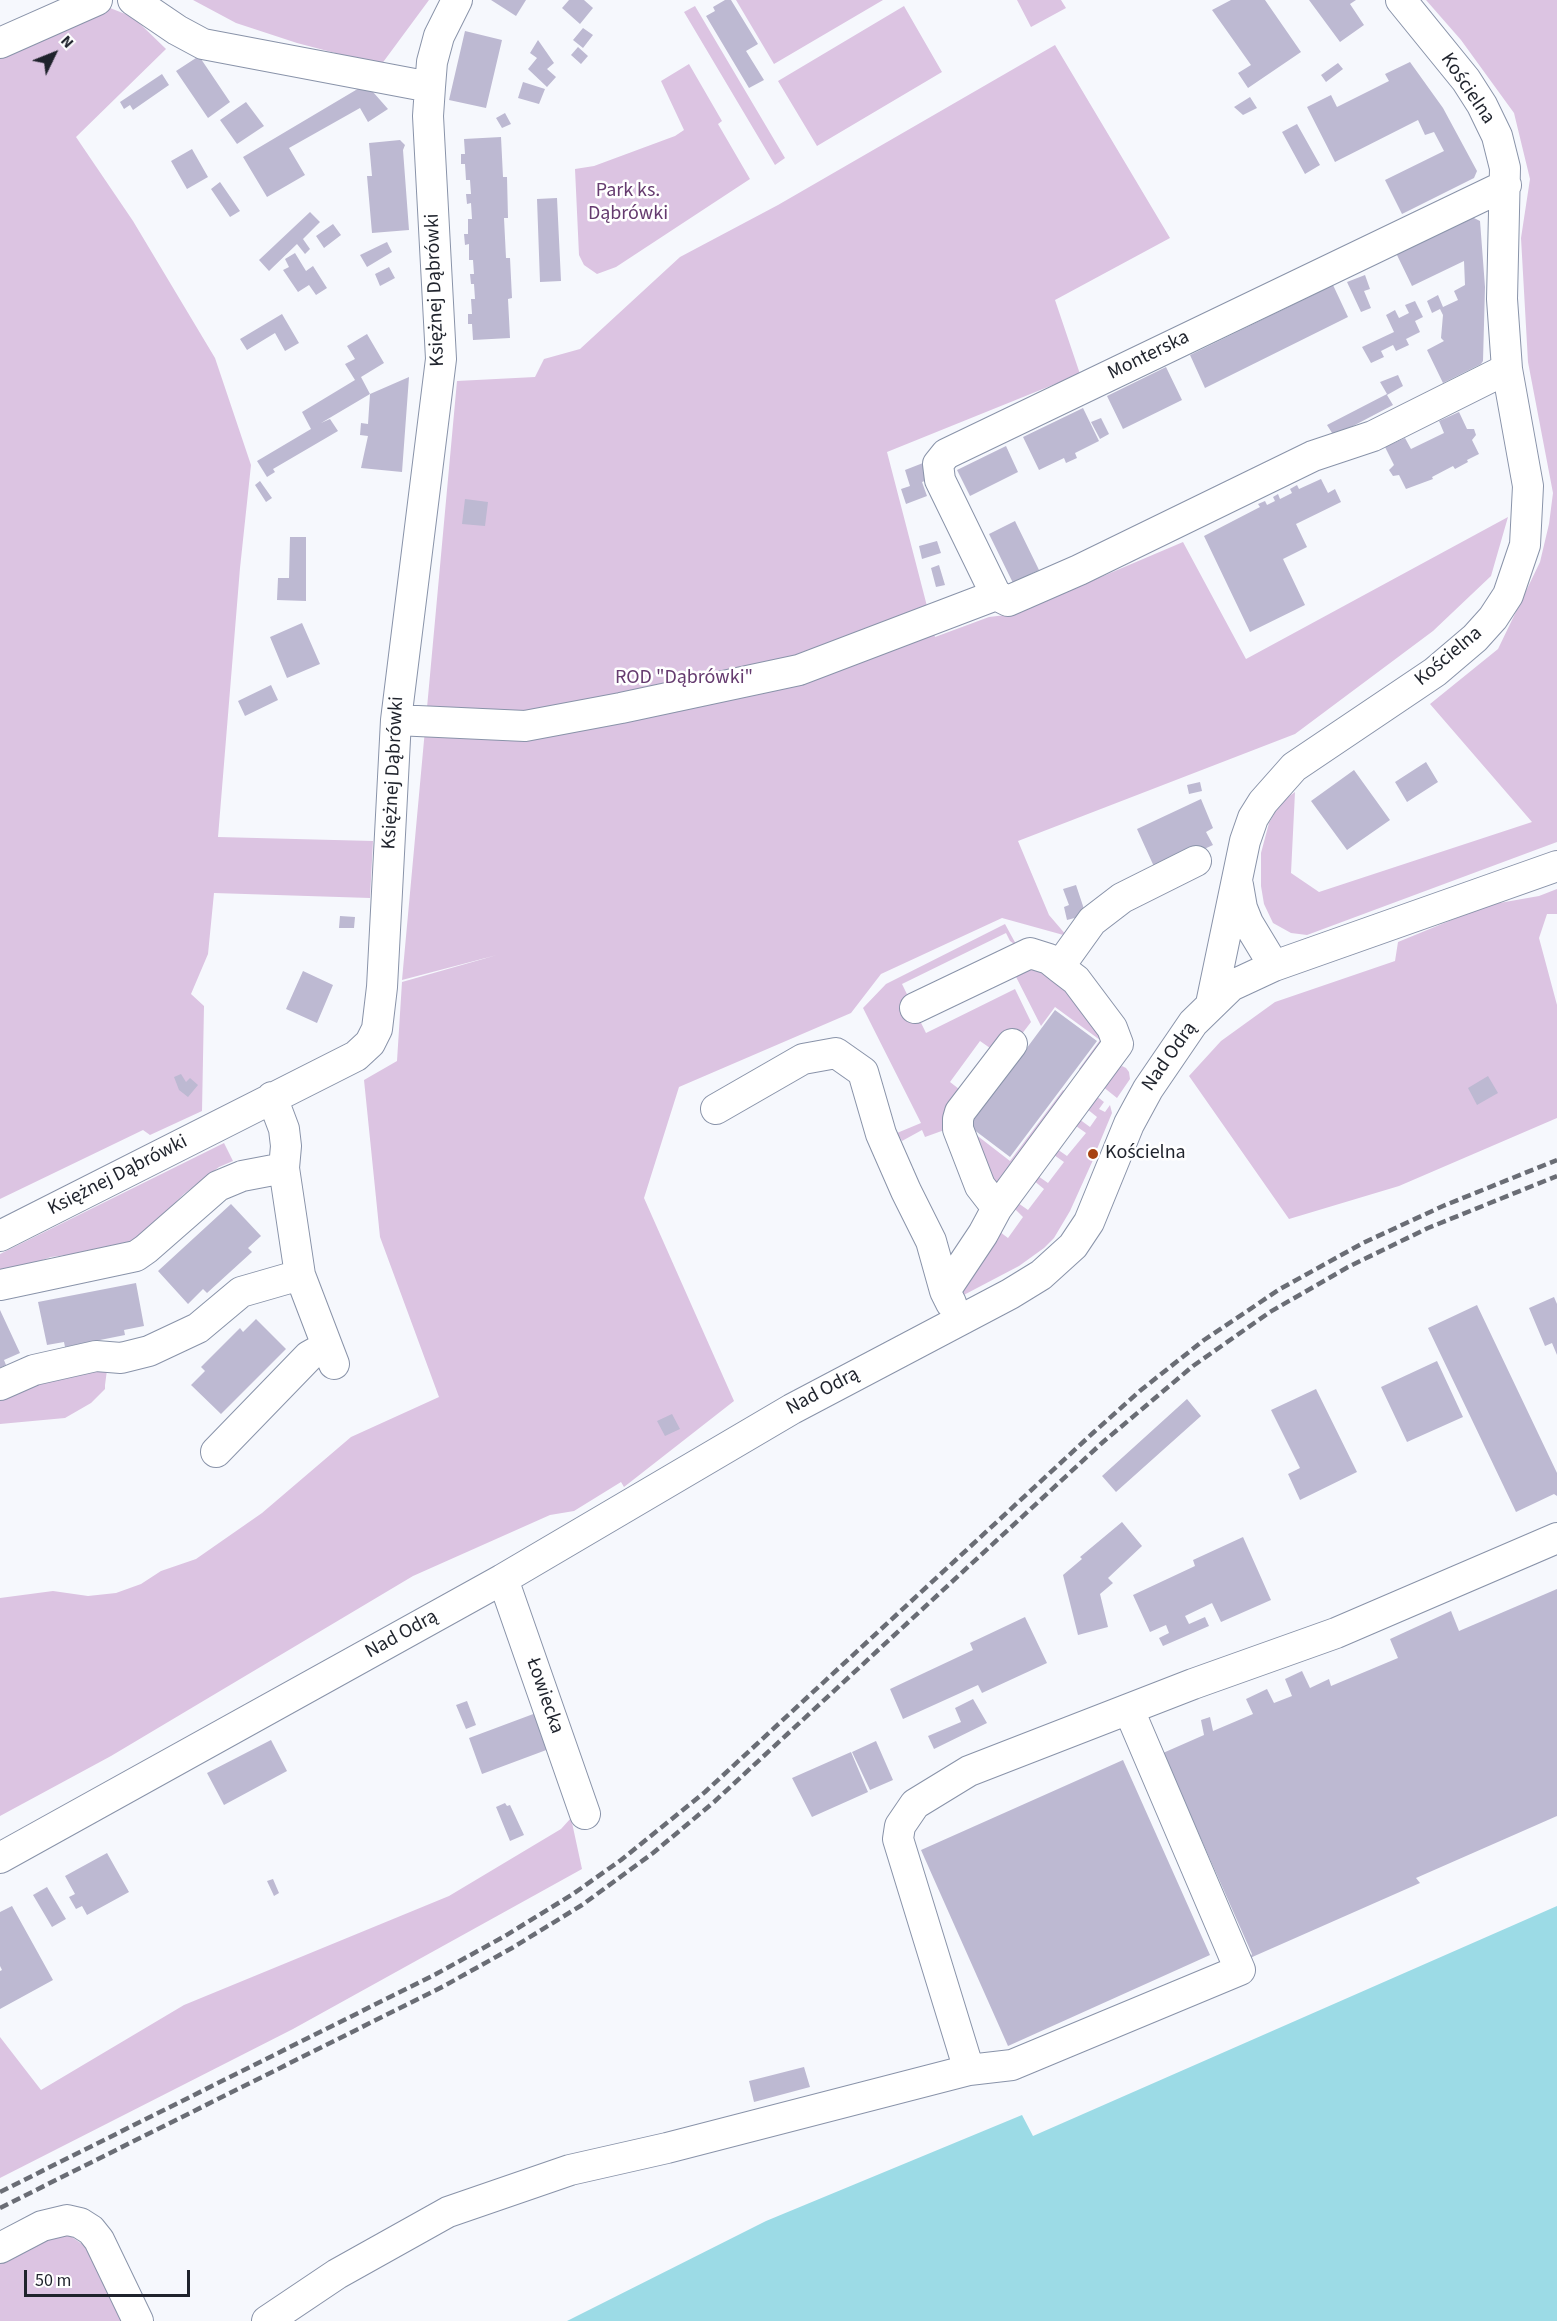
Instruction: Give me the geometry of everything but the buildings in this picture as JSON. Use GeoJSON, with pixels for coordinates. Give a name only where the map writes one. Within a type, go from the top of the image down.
{"type":"FeatureCollection","features":[{"type":"Feature","properties":{"kind":"street"},"geometry":{"type":"LineString","coordinates":[[0,43],[97,0]]}},
{"type":"Feature","properties":{"kind":"street"},"geometry":{"type":"LineString","coordinates":[[133,0],[177,30],[203,44],[430,87]]}},
{"type":"Feature","properties":{"kind":"street","name":"Księżnej Dąbrówki"},"geometry":{"type":"LineString","coordinates":[[0,1236],[356,1056],[370,1043],[377,1029],[382,987],[396,720],[441,359],[428,116],[430,87],[432,62],[439,36],[457,0]]}},
{"type":"Feature","properties":{"kind":"street","name":"Kościelna"},"geometry":{"type":"LineString","coordinates":[[1211,1004],[1245,841],[1253,818],[1280,780],[1301,762],[1454,657],[1493,618],[1508,595],[1525,545],[1528,514],[1525,460],[1508,369],[1502,299],[1505,168],[1497,136],[1482,105],[1466,80],[1401,0]]}},
{"type":"Feature","properties":{"kind":"street","name":"Monterska"},"geometry":{"type":"LineString","coordinates":[[1002,598],[940,480],[938,464],[946,454],[1506,185]]}},
{"type":"Feature","properties":{"kind":"street"},"geometry":{"type":"LineString","coordinates":[[396,720],[525,726],[799,670],[1079,570],[1313,456],[1373,436],[1508,369]]}},
{"type":"Feature","properties":{"kind":"street"},"geometry":{"type":"LineString","coordinates":[[1059,967],[1092,921],[1122,898],[1196,861]]}},
{"type":"Feature","properties":{"kind":"street","name":"Nad Odrą"},"geometry":{"type":"LineString","coordinates":[[0,1858],[503,1578],[792,1409],[1032,1281],[1055,1264],[1073,1246],[1089,1222],[1129,1124],[1157,1075],[1185,1032],[1231,986],[1274,966],[1557,866]]}},
{"type":"Feature","properties":{"kind":"street","name":"Kościelna"},"geometry":{"type":"LineString","coordinates":[[1238,878],[1238,888],[1245,915],[1257,940],[1274,966]]}},
{"type":"Feature","properties":{"kind":"street"},"geometry":{"type":"LineString","coordinates":[[915,1008],[1030,953],[1049,959],[1076,980],[1112,1028],[1118,1044],[1130,1056],[1157,1075]]}},
{"type":"Feature","properties":{"kind":"street"},"geometry":{"type":"LineString","coordinates":[[997,1208],[980,1186],[958,1129],[957,1119],[1012,1044]]}},
{"type":"Feature","properties":{"kind":"street"},"geometry":{"type":"LineString","coordinates":[[945,1291],[983,1234],[997,1208],[1118,1044]]}},
{"type":"Feature","properties":{"kind":"street"},"geometry":{"type":"LineString","coordinates":[[716,1109],[803,1059],[836,1053],[863,1072],[881,1134],[931,1241],[945,1291],[960,1321]]}},
{"type":"Feature","properties":{"kind":"street"},"geometry":{"type":"LineString","coordinates":[[216,1452],[309,1356],[331,1355],[300,1275],[284,1168],[286,1146],[284,1129],[272,1097]]}},
{"type":"Feature","properties":{"kind":"street"},"geometry":{"type":"LineString","coordinates":[[0,1285],[136,1256],[218,1186],[242,1176],[284,1168]]}},
{"type":"Feature","properties":{"kind":"street"},"geometry":{"type":"LineString","coordinates":[[0,1385],[34,1370],[96,1356],[122,1358],[149,1351],[198,1328],[241,1292],[300,1275]]}},
{"type":"Feature","properties":{"kind":"street"},"geometry":{"type":"LineString","coordinates":[[969,2070],[898,1839],[900,1826],[915,1804],[969,1771],[1204,1680],[1336,1633],[1557,1538]]}},
{"type":"Feature","properties":{"kind":"street","name":"Łowiecka"},"geometry":{"type":"LineString","coordinates":[[503,1578],[585,1814]]}},
{"type":"Feature","properties":{"kind":"street"},"geometry":{"type":"LineString","coordinates":[[267,2321],[337,2274],[448,2212],[570,2170],[667,2148],[969,2070],[1012,2065],[1240,1970],[1129,1710]]}},
{"type":"Feature","properties":{"kind":"street"},"geometry":{"type":"LineString","coordinates":[[0,2248],[48,2224],[68,2220],[80,2223],[91,2230],[99,2240],[138,2321]]}},
{"type":"Feature","properties":{"kind":"green space"},"geometry":{"type":"Polygon","coordinates":[[[193,0],[429,0],[381,65],[297,43],[236,23],[193,0]]]}},
{"type":"Feature","properties":{"kind":"green space"},"geometry":{"type":"Polygon","coordinates":[[[736,0],[883,0],[774,64],[736,0]]]}},
{"type":"Feature","properties":{"kind":"green space"},"geometry":{"type":"Polygon","coordinates":[[[1017,0],[1061,0],[1066,8],[1031,27],[1017,0]]]}},
{"type":"Feature","properties":{"kind":"green space"},"geometry":{"type":"Polygon","coordinates":[[[1426,0],[1557,0],[1557,842],[1307,935],[1291,933],[1273,923],[1264,904],[1261,886],[1261,853],[1269,823],[1281,802],[1295,792],[1291,873],[1319,892],[1532,822],[1430,704],[1498,649],[1540,562],[1549,524],[1553,493],[1528,362],[1521,238],[1530,179],[1514,113],[1461,40],[1426,0]]]}},
{"type":"Feature","properties":{"kind":"green space"},"geometry":{"type":"Polygon","coordinates":[[[695,6],[785,158],[775,165],[684,12],[695,6]]]}},
{"type":"Feature","properties":{"kind":"green space"},"geometry":{"type":"Polygon","coordinates":[[[904,6],[942,72],[817,146],[778,81],[904,6]]]}},
{"type":"Feature","properties":{"kind":"green space"},"geometry":{"type":"Polygon","coordinates":[[[110,8],[133,17],[166,49],[76,137],[133,221],[215,358],[251,465],[240,568],[218,837],[373,841],[370,898],[214,893],[208,954],[191,994],[204,1006],[202,1111],[150,1135],[143,1130],[0,1199],[0,52],[110,8]]]}},
{"type":"Feature","properties":{"kind":"green space","name":"ROD \"Dąbrówki\""},"geometry":{"type":"Polygon","coordinates":[[[1055,45],[1170,238],[1055,300],[1080,374],[887,452],[935,637],[989,617],[1014,614],[1183,542],[1246,659],[1508,517],[1491,576],[1433,631],[1295,734],[1018,841],[1049,915],[1067,936],[1002,918],[881,974],[851,1013],[679,1087],[644,1198],[734,1401],[624,1487],[621,1482],[574,1511],[550,1515],[413,1576],[111,1756],[0,1816],[0,1598],[53,1591],[88,1596],[116,1593],[141,1584],[161,1571],[196,1559],[262,1513],[351,1437],[439,1397],[380,1237],[364,1080],[397,1061],[402,982],[497,955],[402,980],[457,381],[535,377],[544,359],[580,349],[680,257],[778,205],[1055,45]]]}},
{"type":"Feature","properties":{"kind":"green space","name":"Park ks. Dąbrówki"},"geometry":{"type":"Polygon","coordinates":[[[689,64],[722,121],[718,124],[750,179],[616,267],[597,274],[584,265],[579,255],[575,169],[594,166],[675,136],[684,130],[661,81],[689,64]]]}},
{"type":"Feature","properties":{"kind":"green space"},"geometry":{"type":"Polygon","coordinates":[[[1557,889],[1557,914],[1547,914],[1539,938],[1557,1005],[1557,1118],[1399,1186],[1289,1219],[1189,1076],[1221,1041],[1275,1002],[1395,961],[1398,942],[1488,905],[1539,896],[1557,889]]]}},
{"type":"Feature","properties":{"kind":"green space"},"geometry":{"type":"Polygon","coordinates":[[[1005,924],[1017,946],[1010,941],[1006,933],[902,984],[926,1033],[1015,989],[1031,1022],[1018,1039],[990,1048],[980,1041],[950,1082],[959,1089],[950,1128],[925,1137],[922,1130],[902,1141],[897,1133],[921,1123],[863,1008],[886,984],[1005,924]]]}},
{"type":"Feature","properties":{"kind":"green space"},"geometry":{"type":"Polygon","coordinates":[[[1030,964],[1069,989],[1105,1035],[1085,1073],[1079,1069],[1100,1040],[1055,1007],[1041,1026],[1013,971],[1030,964]]]}},
{"type":"Feature","properties":{"kind":"green space"},"geometry":{"type":"Polygon","coordinates":[[[1122,1066],[1129,1072],[1130,1079],[1117,1098],[1102,1086],[1116,1069],[1122,1066]]]}},
{"type":"Feature","properties":{"kind":"green space"},"geometry":{"type":"Polygon","coordinates":[[[1063,1090],[1069,1095],[998,1184],[992,1183],[966,1127],[1010,1161],[1063,1090]]]}},
{"type":"Feature","properties":{"kind":"green space"},"geometry":{"type":"Polygon","coordinates":[[[1095,1095],[1104,1102],[1099,1109],[1105,1112],[1110,1105],[1112,1113],[1097,1149],[1094,1148],[1089,1158],[1093,1160],[1070,1211],[1054,1238],[1019,1266],[958,1298],[996,1229],[1008,1238],[1023,1217],[1014,1208],[1018,1203],[1028,1210],[1044,1189],[1033,1180],[1038,1176],[1048,1183],[1064,1162],[1054,1155],[1057,1149],[1067,1156],[1086,1133],[1076,1126],[1079,1119],[1090,1127],[1097,1117],[1087,1109],[1095,1095]]]}},
{"type":"Feature","properties":{"kind":"green space"},"geometry":{"type":"Polygon","coordinates":[[[224,1143],[233,1161],[219,1167],[184,1194],[130,1247],[51,1257],[0,1275],[0,1254],[224,1143]]]}},
{"type":"Feature","properties":{"kind":"green space"},"geometry":{"type":"Polygon","coordinates":[[[99,1367],[107,1370],[105,1389],[91,1403],[65,1418],[0,1424],[0,1396],[37,1379],[99,1367]]]}},
{"type":"Feature","properties":{"kind":"green space"},"geometry":{"type":"Polygon","coordinates":[[[571,1818],[582,1869],[293,2029],[0,2178],[0,2037],[41,2090],[184,2005],[449,1896],[561,1829],[571,1818]]]}},
{"type":"Feature","properties":{"kind":"green space"},"geometry":{"type":"Polygon","coordinates":[[[66,2233],[85,2246],[123,2321],[0,2321],[0,2260],[38,2240],[66,2233]]]}},
{"type":"Feature","properties":{"kind":"water"},"geometry":{"type":"Polygon","coordinates":[[[1557,1906],[1557,2321],[567,2321],[766,2221],[1022,2115],[1033,2136],[1557,1906]]]}},
{"type":"Feature","properties":{"kind":"railway"},"geometry":{"type":"LineString","coordinates":[[0,2192],[436,1974],[505,1936],[573,1894],[621,1860],[705,1792],[1094,1432],[1141,1390],[1204,1340],[1280,1289],[1363,1243],[1443,1206],[1557,1160]]}},
{"type":"Feature","properties":{"kind":"railway"},"geometry":{"type":"LineString","coordinates":[[0,2208],[444,1986],[582,1905],[653,1853],[714,1802],[1103,1442],[1193,1366],[1270,1312],[1348,1267],[1428,1228],[1557,1176]]}},
{"type":"Feature","properties":{"kind":"place","name":"Kościelna"},"geometry":{"type":"Point","coordinates":[1093,1154]}}]}
